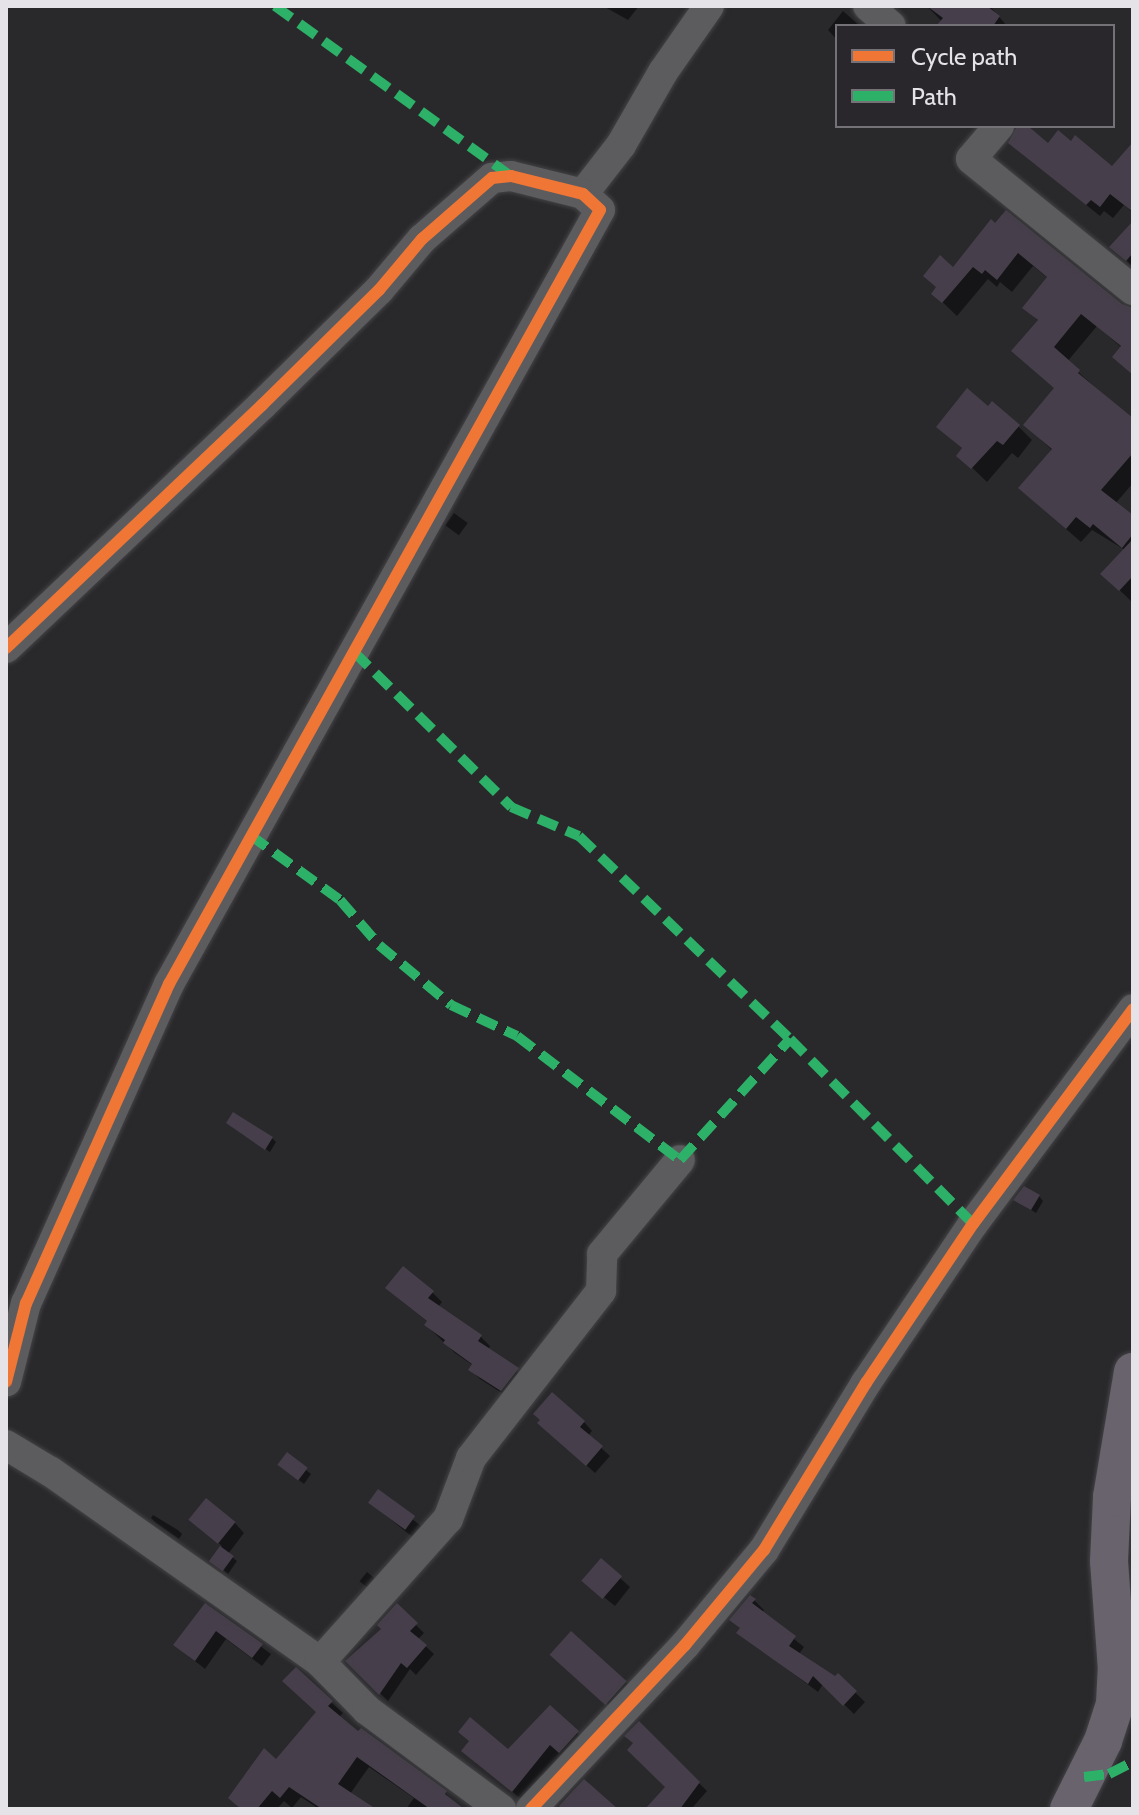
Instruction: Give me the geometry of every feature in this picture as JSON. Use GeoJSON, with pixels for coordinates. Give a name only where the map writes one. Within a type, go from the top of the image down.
{"type":"FeatureCollection","features":[{"type":"Feature","properties":{"kind":"main road"},"geometry":{"type":"LineString","coordinates":[[1069,1809],[1103,1741],[1115,1703],[1117,1670],[1109,1561],[1112,1497],[1133,1372]]}},
{"type":"Feature","properties":{"kind":"street"},"geometry":{"type":"LineString","coordinates":[[583,194],[621,145],[663,72],[709,6]]}},
{"type":"Feature","properties":{"kind":"street"},"geometry":{"type":"LineString","coordinates":[[868,6],[889,24]]}},
{"type":"Feature","properties":{"kind":"street"},"geometry":{"type":"LineString","coordinates":[[997,128],[971,159],[1133,290]]}},
{"type":"Feature","properties":{"kind":"street"},"geometry":{"type":"LineString","coordinates":[[6,648],[252,415],[379,290],[422,239],[492,178],[511,176],[583,194],[600,210],[169,984],[32,1290],[6,1382]]}},
{"type":"Feature","properties":{"kind":"street"},"geometry":{"type":"LineString","coordinates":[[531,1809],[685,1645],[764,1550],[866,1383],[973,1224],[1133,1009]]}},
{"type":"Feature","properties":{"kind":"street"},"geometry":{"type":"LineString","coordinates":[[320,1662],[448,1519],[471,1458],[601,1291],[602,1254],[680,1160]]}},
{"type":"Feature","properties":{"kind":"street"},"geometry":{"type":"LineString","coordinates":[[6,1445],[51,1472],[320,1662],[367,1710],[501,1809]]}},
{"type":"Feature","properties":{"kind":"building"},"geometry":{"type":"Polygon","coordinates":[[[927,6],[987,6],[1000,16],[994,24],[938,24],[943,18],[927,6]]]}},
{"type":"Feature","properties":{"kind":"building"},"geometry":{"type":"Polygon","coordinates":[[[1016,128],[1030,128],[1048,143],[1058,130],[1071,141],[1075,135],[1112,166],[1133,142],[1133,212],[1110,194],[1100,207],[1091,200],[1086,205],[1008,143],[1016,128]]]}},
{"type":"Feature","properties":{"kind":"building"},"geometry":{"type":"Polygon","coordinates":[[[1006,210],[1122,304],[1133,308],[1133,375],[1112,357],[1121,346],[1081,314],[1054,347],[1080,370],[1078,373],[1133,418],[1133,453],[1101,490],[1133,515],[1133,534],[1122,548],[1093,524],[1090,528],[1076,517],[1066,529],[1018,488],[1052,449],[1023,425],[1054,388],[1011,351],[1038,320],[1022,308],[1047,277],[1018,253],[997,280],[985,270],[982,274],[973,267],[942,303],[931,294],[936,287],[923,276],[940,255],[953,267],[991,219],[995,223],[1006,210]]]}},
{"type":"Feature","properties":{"kind":"building"},"geometry":{"type":"Polygon","coordinates":[[[1133,221],[1133,253],[1126,261],[1109,247],[1133,221]]]}},
{"type":"Feature","properties":{"kind":"building"},"geometry":{"type":"Polygon","coordinates":[[[967,388],[988,406],[992,401],[1020,425],[1003,445],[997,441],[971,469],[956,456],[962,448],[936,427],[967,388]]]}},
{"type":"Feature","properties":{"kind":"building"},"geometry":{"type":"Polygon","coordinates":[[[1133,539],[1133,576],[1119,591],[1100,574],[1133,539]]]}},
{"type":"Feature","properties":{"kind":"building"},"geometry":{"type":"Polygon","coordinates":[[[233,1112],[273,1137],[265,1150],[226,1123],[233,1112]]]}},
{"type":"Feature","properties":{"kind":"building"},"geometry":{"type":"Polygon","coordinates":[[[1024,1186],[1040,1195],[1031,1210],[1013,1200],[1024,1186]]]}},
{"type":"Feature","properties":{"kind":"building"},"geometry":{"type":"Polygon","coordinates":[[[403,1266],[434,1291],[428,1298],[482,1335],[478,1341],[519,1368],[501,1391],[468,1370],[472,1364],[443,1343],[445,1340],[424,1325],[427,1321],[385,1288],[403,1266]]]}},
{"type":"Feature","properties":{"kind":"building"},"geometry":{"type":"Polygon","coordinates":[[[552,1392],[585,1421],[580,1427],[603,1446],[586,1466],[537,1423],[540,1420],[533,1414],[552,1392]]]}},
{"type":"Feature","properties":{"kind":"building"},"geometry":{"type":"Polygon","coordinates":[[[287,1452],[308,1468],[298,1480],[277,1465],[287,1452]]]}},
{"type":"Feature","properties":{"kind":"building"},"geometry":{"type":"Polygon","coordinates":[[[378,1489],[415,1516],[405,1530],[368,1503],[378,1489]]]}},
{"type":"Feature","properties":{"kind":"building"},"geometry":{"type":"Polygon","coordinates":[[[206,1498],[236,1522],[218,1544],[188,1520],[206,1498]]]}},
{"type":"Feature","properties":{"kind":"building"},"geometry":{"type":"Polygon","coordinates":[[[220,1546],[234,1556],[223,1571],[209,1561],[220,1546]]]}},
{"type":"Feature","properties":{"kind":"building"},"geometry":{"type":"Polygon","coordinates":[[[601,1558],[622,1576],[602,1599],[581,1581],[601,1558]]]}},
{"type":"Feature","properties":{"kind":"building"},"geometry":{"type":"Polygon","coordinates":[[[750,1595],[756,1599],[752,1603],[796,1636],[789,1646],[835,1676],[838,1673],[857,1691],[843,1706],[813,1676],[808,1684],[736,1633],[740,1628],[729,1620],[750,1595]]]}},
{"type":"Feature","properties":{"kind":"building"},"geometry":{"type":"Polygon","coordinates":[[[205,1603],[263,1644],[252,1658],[216,1631],[195,1661],[173,1645],[205,1603]]]}},
{"type":"Feature","properties":{"kind":"building"},"geometry":{"type":"Polygon","coordinates":[[[397,1603],[418,1623],[410,1631],[427,1645],[407,1668],[401,1663],[379,1695],[345,1661],[381,1629],[377,1625],[397,1603]]]}},
{"type":"Feature","properties":{"kind":"building"},"geometry":{"type":"Polygon","coordinates":[[[571,1631],[627,1681],[605,1705],[550,1655],[571,1631]]]}},
{"type":"Feature","properties":{"kind":"building"},"geometry":{"type":"Polygon","coordinates":[[[296,1667],[333,1701],[328,1706],[358,1731],[361,1728],[447,1791],[445,1794],[464,1809],[430,1809],[357,1757],[338,1784],[376,1809],[322,1809],[289,1787],[280,1798],[272,1791],[257,1809],[241,1809],[228,1798],[264,1748],[276,1759],[316,1712],[282,1681],[296,1667]]]}},
{"type":"Feature","properties":{"kind":"building"},"geometry":{"type":"Polygon","coordinates":[[[550,1705],[579,1731],[559,1753],[550,1745],[512,1792],[461,1751],[469,1741],[458,1732],[470,1717],[508,1749],[550,1705]]]}},
{"type":"Feature","properties":{"kind":"building"},"geometry":{"type":"Polygon","coordinates":[[[639,1721],[700,1782],[680,1809],[645,1809],[665,1787],[627,1750],[633,1743],[624,1736],[639,1721]]]}},
{"type":"Feature","properties":{"kind":"building"},"geometry":{"type":"Polygon","coordinates":[[[584,1779],[618,1809],[562,1809],[559,1806],[584,1779]]]}},
{"type":"Feature","properties":{"kind":"marked path"},"geometry":{"type":"LineString","coordinates":[[275,6],[511,176]]}},
{"type":"Feature","properties":{"kind":"marked path"},"geometry":{"type":"LineString","coordinates":[[354,652],[511,807],[579,836],[790,1039],[973,1224]]}},
{"type":"Feature","properties":{"kind":"marked path"},"geometry":{"type":"LineString","coordinates":[[250,835],[340,900],[379,945],[451,1005],[517,1036],[680,1160],[790,1039]]}},
{"type":"Feature","properties":{"kind":"marked path"},"geometry":{"type":"LineString","coordinates":[[1084,1777],[1109,1774],[1133,1762]]}},
{"type":"Feature","properties":{"kind":"cycle path"},"geometry":{"type":"LineString","coordinates":[[6,648],[379,290],[422,239],[492,178],[511,176],[583,194],[600,210],[169,984],[26,1303],[6,1382]]}},
{"type":"Feature","properties":{"kind":"cycle path"},"geometry":{"type":"LineString","coordinates":[[531,1809],[685,1645],[764,1550],[866,1383],[973,1224],[1133,1009]]}}]}
